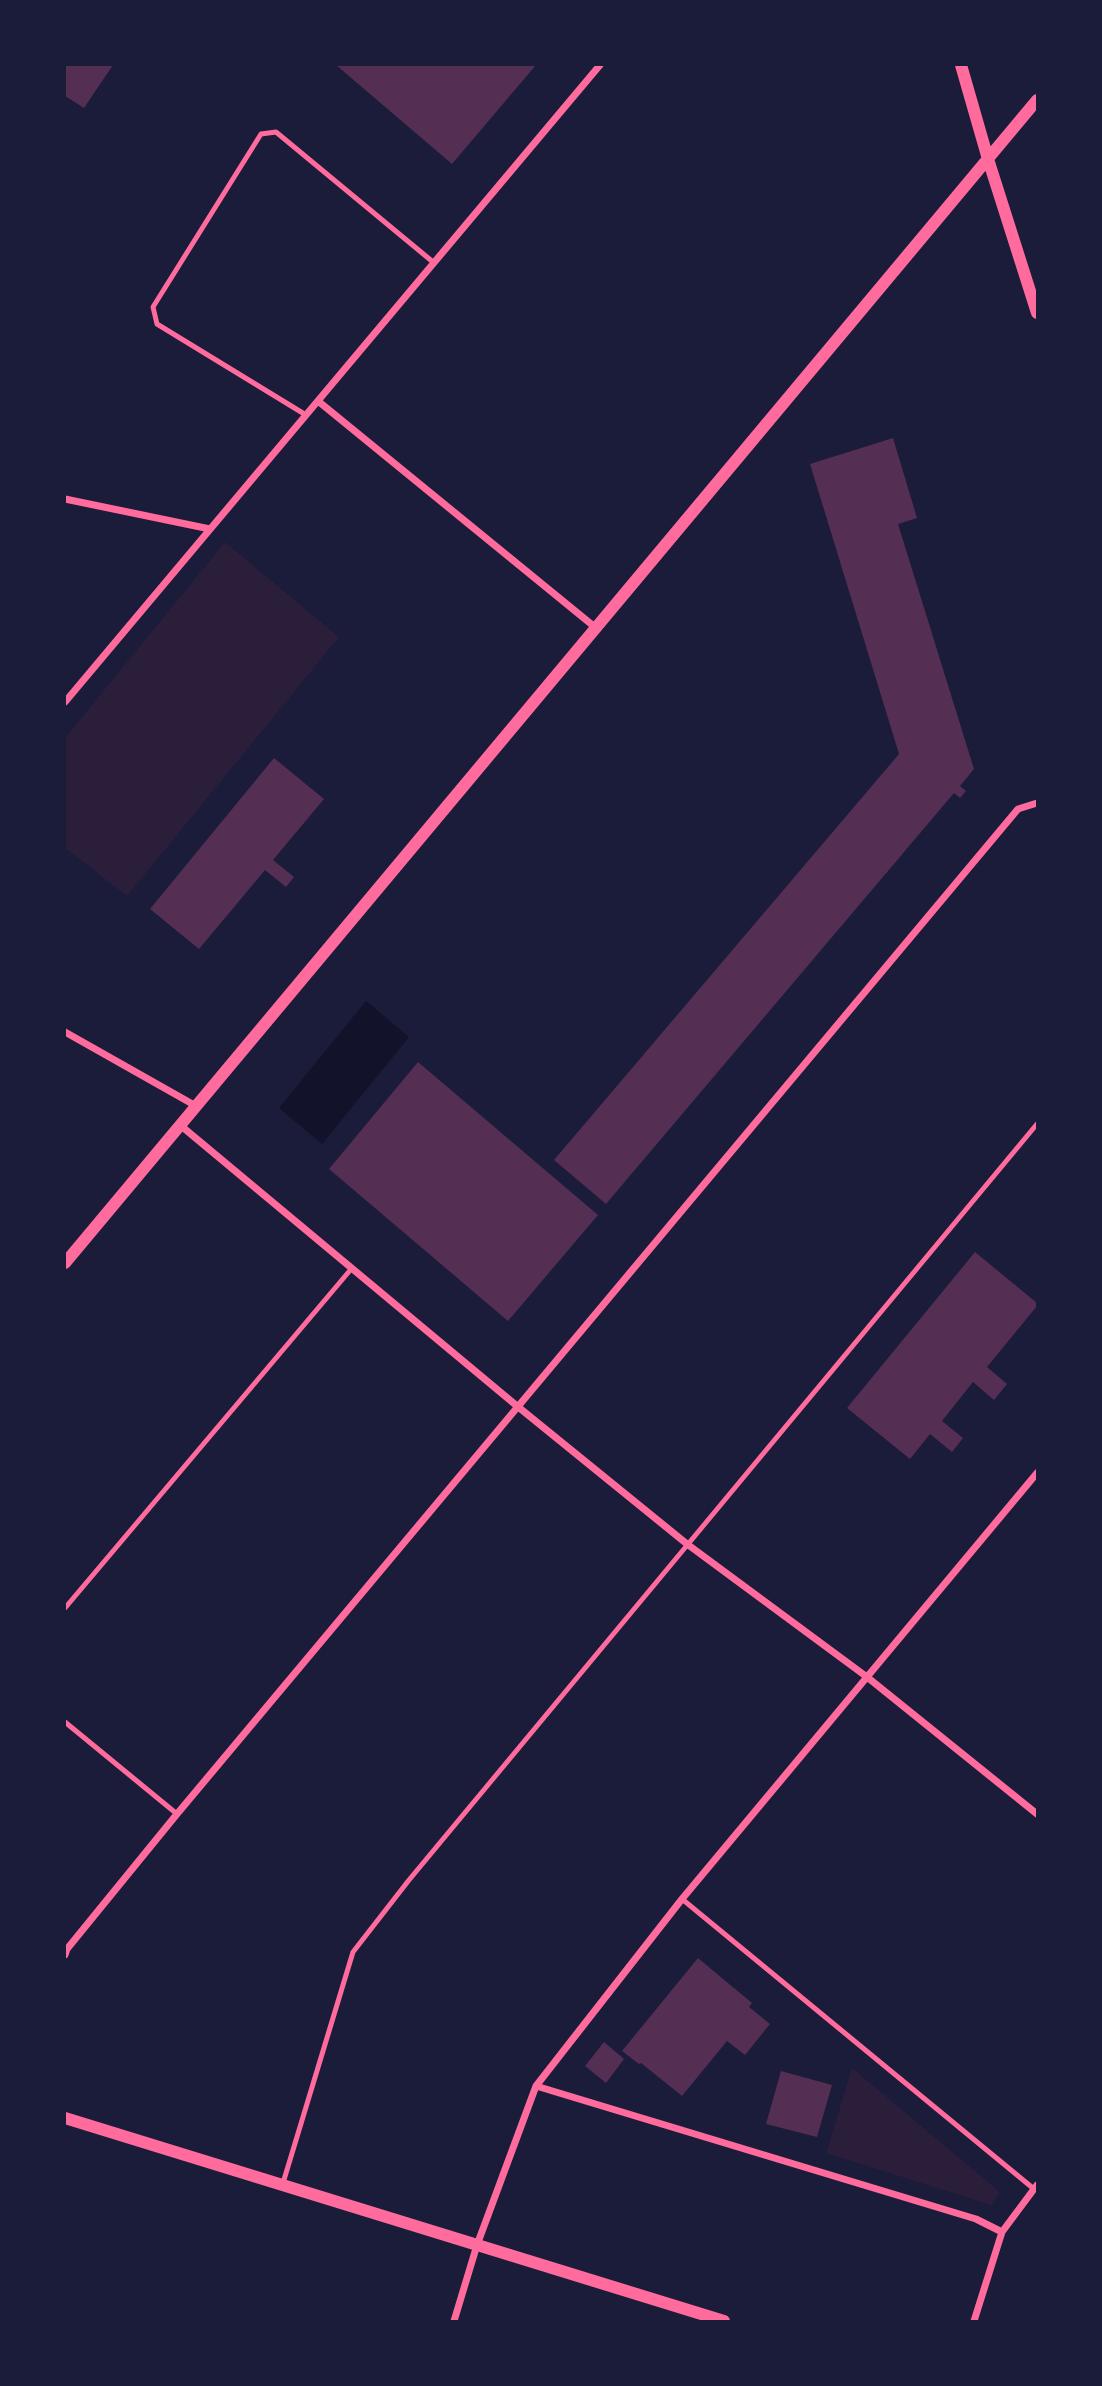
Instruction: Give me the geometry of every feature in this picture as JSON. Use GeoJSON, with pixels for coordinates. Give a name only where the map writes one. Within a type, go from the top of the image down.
{"type":"FeatureCollection","features":[{"type":"Feature","properties":{"kind":"street"},"geometry":{"type":"LineString","coordinates":[[65,702],[600,65]]}},
{"type":"Feature","properties":{"kind":"street"},"geometry":{"type":"LineString","coordinates":[[961,65],[1037,313]]}},
{"type":"Feature","properties":{"kind":"street"},"geometry":{"type":"LineString","coordinates":[[65,1262],[1037,100]]}},
{"type":"Feature","properties":{"kind":"street"},"geometry":{"type":"LineString","coordinates":[[318,401],[596,628]]}},
{"type":"Feature","properties":{"kind":"street"},"geometry":{"type":"LineString","coordinates":[[65,499],[209,529]]}},
{"type":"Feature","properties":{"kind":"street"},"geometry":{"type":"LineString","coordinates":[[65,1955],[66,1949],[177,1814],[1018,809],[1037,803]]}},
{"type":"Feature","properties":{"kind":"street"},"geometry":{"type":"LineString","coordinates":[[65,1032],[195,1106]]}},
{"type":"Feature","properties":{"kind":"street"},"geometry":{"type":"LineString","coordinates":[[179,1125],[687,1544],[867,1677],[1037,1815]]}},
{"type":"Feature","properties":{"kind":"street"},"geometry":{"type":"LineString","coordinates":[[454,2321],[477,2245],[536,2086],[682,1899],[1037,1473]]}},
{"type":"Feature","properties":{"kind":"street"},"geometry":{"type":"LineString","coordinates":[[536,2086],[976,2219],[1002,2232]]}},
{"type":"Feature","properties":{"kind":"street"},"geometry":{"type":"LineString","coordinates":[[65,2118],[724,2321]]}},
{"type":"Feature","properties":{"kind":"street"},"geometry":{"type":"LineString","coordinates":[[974,2321],[1002,2232],[1035,2187]]}},
{"type":"Feature","properties":{"kind":"lane"},"geometry":{"type":"LineString","coordinates":[[306,415],[157,324],[153,307],[261,134],[276,132],[433,262]]}},
{"type":"Feature","properties":{"kind":"lane"},"geometry":{"type":"LineString","coordinates":[[282,2186],[353,1952],[408,1880],[1037,1124]]}},
{"type":"Feature","properties":{"kind":"lane"},"geometry":{"type":"LineString","coordinates":[[65,1608],[352,1268]]}},
{"type":"Feature","properties":{"kind":"lane"},"geometry":{"type":"LineString","coordinates":[[65,1722],[177,1814]]}},
{"type":"Feature","properties":{"kind":"lane"},"geometry":{"type":"LineString","coordinates":[[682,1899],[1035,2187]]}},
{"type":"Feature","properties":{"kind":"shaded area"},"geometry":{"type":"Polygon","coordinates":[[[225,542],[339,637],[127,896],[65,848],[65,738],[225,542]]]}},
{"type":"Feature","properties":{"kind":"shaded area"},"geometry":{"type":"Polygon","coordinates":[[[366,1001],[409,1037],[322,1144],[279,1108],[366,1001]]]}},
{"type":"Feature","properties":{"kind":"shaded area"},"geometry":{"type":"Polygon","coordinates":[[[852,2068],[1000,2192],[991,2205],[826,2153],[852,2068]]]}},
{"type":"Feature","properties":{"kind":"building"},"geometry":{"type":"Polygon","coordinates":[[[65,65],[113,65],[84,108],[65,96],[65,65]]]}},
{"type":"Feature","properties":{"kind":"building"},"geometry":{"type":"Polygon","coordinates":[[[336,65],[536,65],[452,164],[336,65]]]}},
{"type":"Feature","properties":{"kind":"building"},"geometry":{"type":"Polygon","coordinates":[[[893,438],[917,518],[898,524],[974,769],[960,786],[966,791],[960,798],[954,793],[606,1204],[554,1160],[899,754],[810,464],[893,438]]]}},
{"type":"Feature","properties":{"kind":"building"},"geometry":{"type":"Polygon","coordinates":[[[274,758],[324,799],[273,860],[294,877],[286,887],[265,870],[199,949],[150,909],[274,758]]]}},
{"type":"Feature","properties":{"kind":"building"},"geometry":{"type":"Polygon","coordinates":[[[418,1062],[598,1215],[508,1321],[329,1169],[418,1062]]]}},
{"type":"Feature","properties":{"kind":"building"},"geometry":{"type":"Polygon","coordinates":[[[975,1252],[1037,1303],[1037,1306],[987,1367],[1007,1384],[994,1400],[973,1382],[942,1421],[963,1438],[952,1452],[930,1434],[910,1459],[847,1408],[975,1252]]]}},
{"type":"Feature","properties":{"kind":"building"},"geometry":{"type":"Polygon","coordinates":[[[698,1958],[752,2003],[749,2007],[770,2024],[745,2055],[727,2041],[682,2096],[622,2051],[698,1958]]]}},
{"type":"Feature","properties":{"kind":"building"},"geometry":{"type":"Polygon","coordinates":[[[604,2042],[624,2059],[606,2083],[585,2066],[604,2042]]]}},
{"type":"Feature","properties":{"kind":"building"},"geometry":{"type":"Polygon","coordinates":[[[781,2071],[832,2085],[817,2137],[766,2124],[781,2071]]]}}]}
